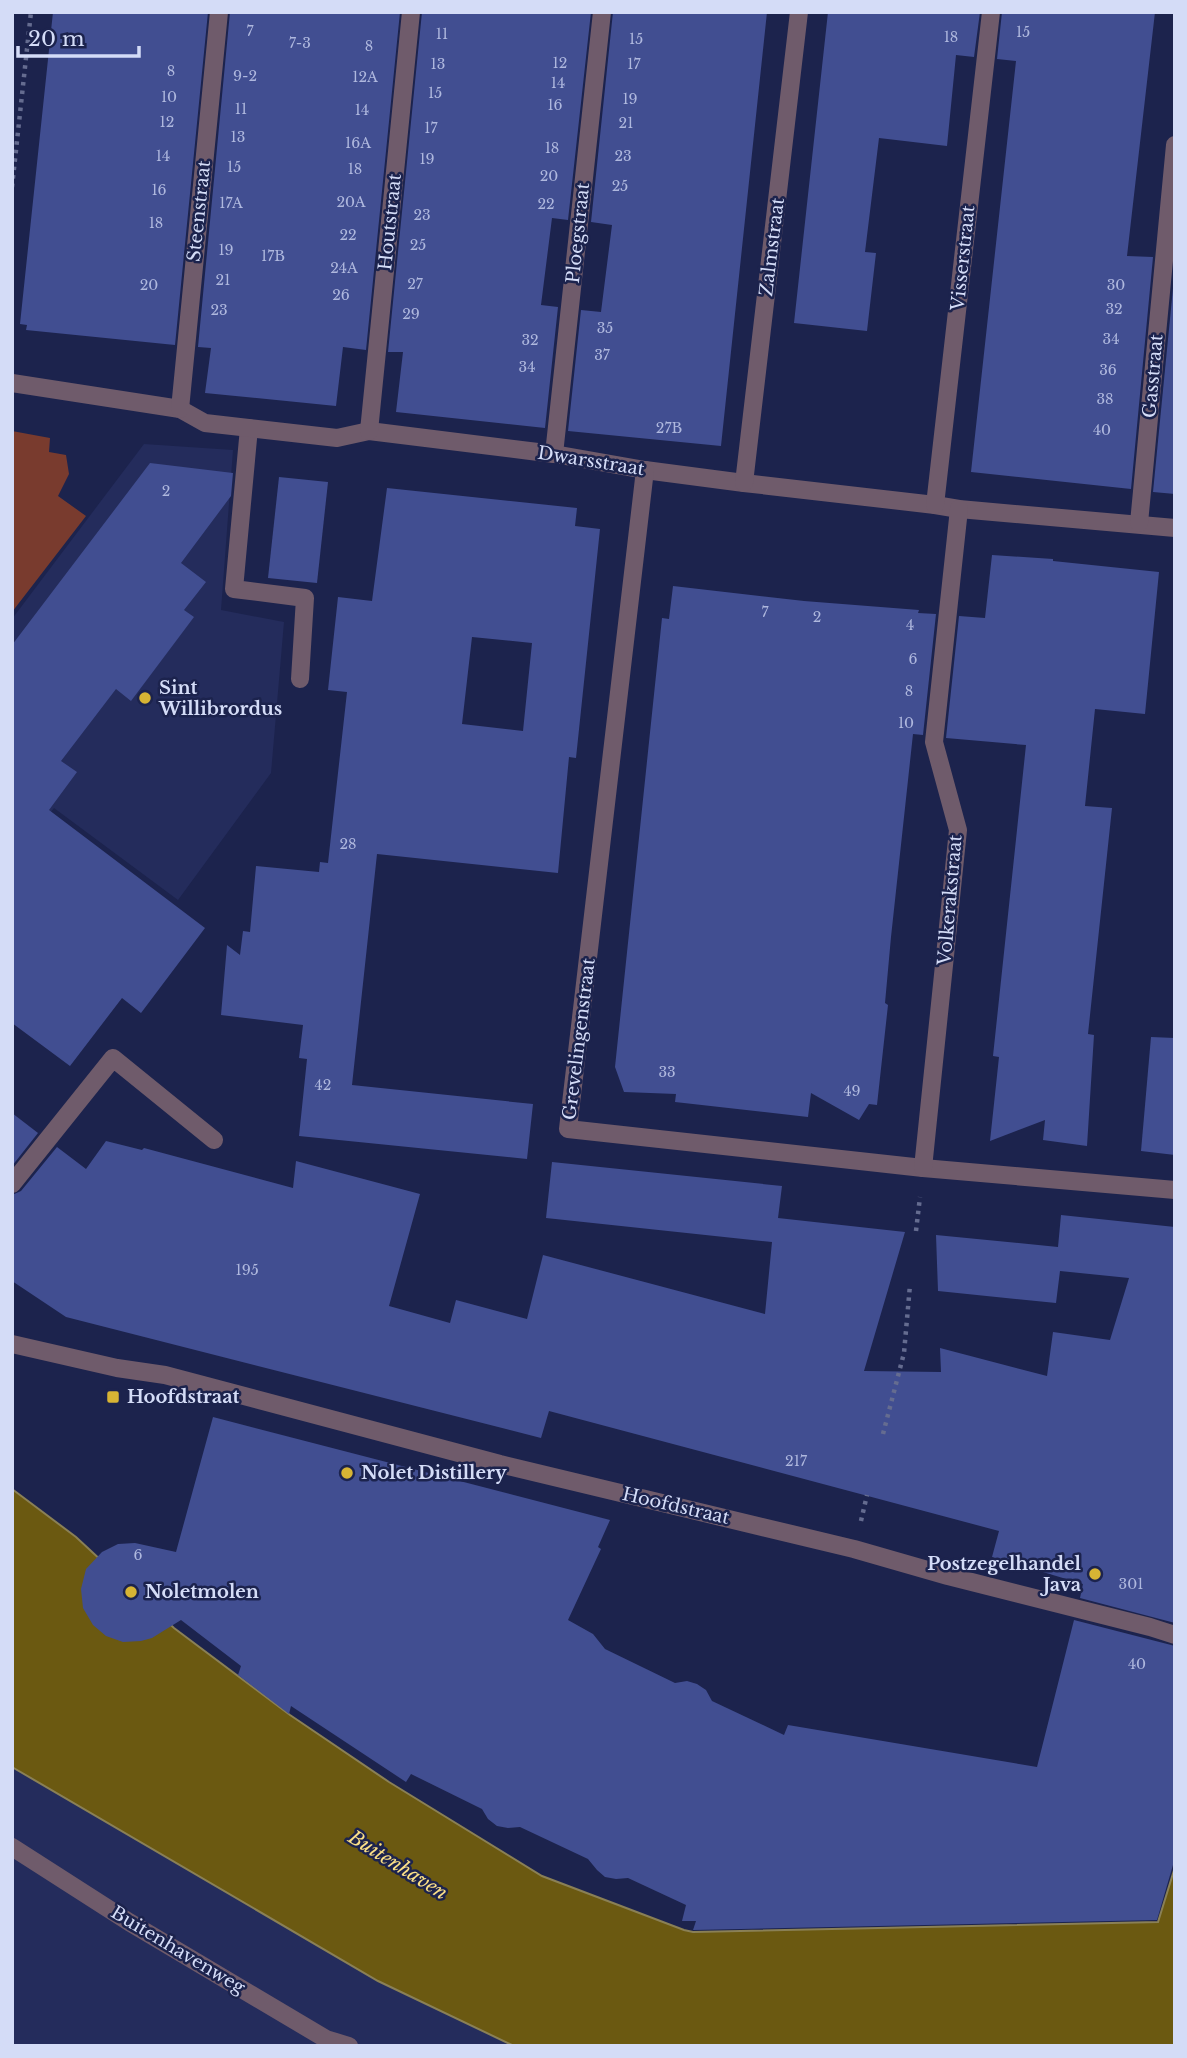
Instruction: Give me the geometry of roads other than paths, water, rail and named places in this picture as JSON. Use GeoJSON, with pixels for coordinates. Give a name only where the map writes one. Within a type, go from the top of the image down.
{"type":"FeatureCollection","features":[{"type":"Feature","properties":{"kind":"street","name":"Steenstraat"},"geometry":{"type":"LineString","coordinates":[[180,409],[219,12]]}},
{"type":"Feature","properties":{"kind":"street","name":"Houtstraat"},"geometry":{"type":"LineString","coordinates":[[369,431],[411,12]]}},
{"type":"Feature","properties":{"kind":"street","name":"Ploegstraat"},"geometry":{"type":"LineString","coordinates":[[554,454],[602,12]]}},
{"type":"Feature","properties":{"kind":"street","name":"Zalmstraat"},"geometry":{"type":"LineString","coordinates":[[744,483],[799,12]]}},
{"type":"Feature","properties":{"kind":"street","name":"Visserstraat"},"geometry":{"type":"LineString","coordinates":[[935,505],[991,12]]}},
{"type":"Feature","properties":{"kind":"street","name":"Gasstraat"},"geometry":{"type":"LineString","coordinates":[[1139,523],[1175,145]]}},
{"type":"Feature","properties":{"kind":"street","name":"Dwarsstraat"},"geometry":{"type":"LineString","coordinates":[[12,383],[180,409],[205,423],[337,438],[369,431],[554,454],[645,470],[959,509],[1175,528]]}},
{"type":"Feature","properties":{"kind":"street"},"geometry":{"type":"LineString","coordinates":[[249,428],[234,589],[305,598],[300,679]]}},
{"type":"Feature","properties":{"kind":"street","name":"Grevelingenstraat"},"geometry":{"type":"LineString","coordinates":[[645,470],[568,1129],[923,1168],[1175,1190]]}},
{"type":"Feature","properties":{"kind":"street","name":"Volkerakstraat"},"geometry":{"type":"LineString","coordinates":[[923,1168],[958,830],[934,743],[959,509]]}},
{"type":"Feature","properties":{"kind":"street"},"geometry":{"type":"LineString","coordinates":[[12,1184],[113,1058],[214,1140]]}},
{"type":"Feature","properties":{"kind":"street","name":"Hoofdstraat"},"geometry":{"type":"LineString","coordinates":[[12,1344],[117,1368],[165,1375],[500,1464],[854,1549],[1175,1635]]}},
{"type":"Feature","properties":{"kind":"street","name":"Buitenhavenweg"},"geometry":{"type":"LineString","coordinates":[[12,1847],[324,2042],[348,2046]]}},
{"type":"Feature","properties":{"kind":"water","name":"Buitenhaven"},"geometry":{"type":"Polygon","coordinates":[[[12,1489],[76,1537],[174,1628],[290,1715],[389,1782],[542,1876],[684,1930],[693,1932],[1158,1922],[1175,1867],[1175,2046],[514,2046],[378,1981],[12,1767],[12,1489]]]}},
{"type":"Feature","properties":{"kind":"place","name":"Sint Willibrordus"},"geometry":{"type":"Point","coordinates":[145,698]}},
{"type":"Feature","properties":{"kind":"place","name":"Hoofdstraat"},"geometry":{"type":"Point","coordinates":[113,1397]}},
{"type":"Feature","properties":{"kind":"place","name":"Nolet Distillery"},"geometry":{"type":"Point","coordinates":[347,1473]}},
{"type":"Feature","properties":{"kind":"place","name":"Postzegelhandel Java"},"geometry":{"type":"Point","coordinates":[1095,1574]}},
{"type":"Feature","properties":{"kind":"place","name":"Noletmolen"},"geometry":{"type":"Point","coordinates":[131,1592]}}]}
